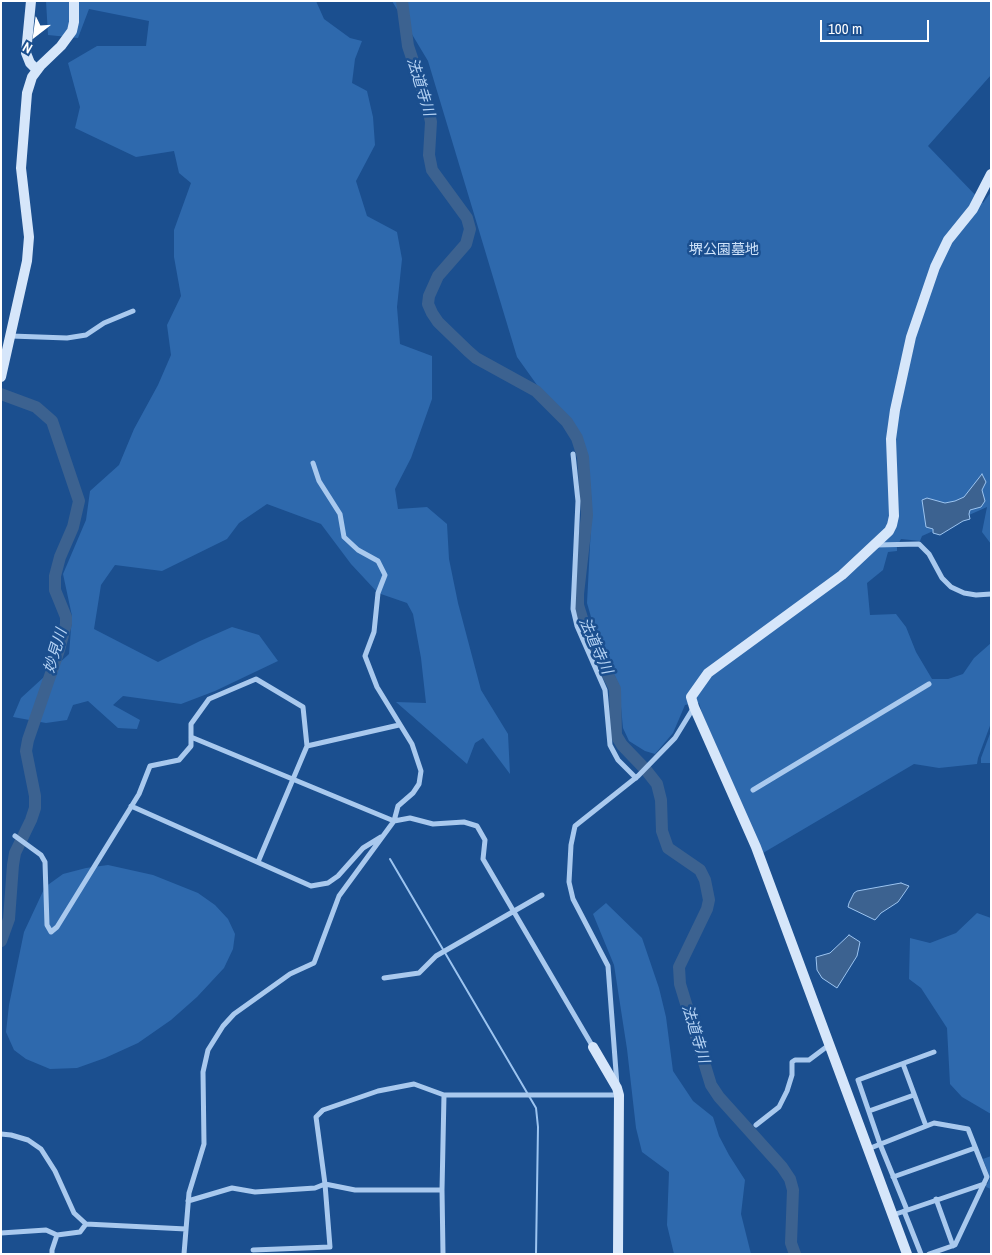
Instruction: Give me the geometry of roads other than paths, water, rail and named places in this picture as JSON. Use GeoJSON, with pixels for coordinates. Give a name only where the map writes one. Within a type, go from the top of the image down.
{"type":"FeatureCollection","features":[{"type":"Feature","properties":{"kind":"street"},"geometry":{"type":"LineString","coordinates":[[30,1],[26,54],[37,70]]}},
{"type":"Feature","properties":{"kind":"street"},"geometry":{"type":"LineString","coordinates":[[1,378],[28,261],[29,237],[21,168],[27,93],[32,77],[37,70],[72,32],[74,1]]}},
{"type":"Feature","properties":{"kind":"street"},"geometry":{"type":"LineString","coordinates":[[907,1254],[756,847],[691,697],[708,673],[842,575],[889,531],[894,516],[891,439],[895,410],[911,337],[935,267],[948,240],[973,209],[991,174]]}},
{"type":"Feature","properties":{"kind":"street"},"geometry":{"type":"LineString","coordinates":[[11,336],[67,338],[86,336],[104,324],[133,311]]}},
{"type":"Feature","properties":{"kind":"street"},"geometry":{"type":"LineString","coordinates":[[573,454],[578,501],[572,609],[577,626],[605,690],[610,745],[618,760],[637,777]]}},
{"type":"Feature","properties":{"kind":"street"},"geometry":{"type":"LineString","coordinates":[[184,1254],[188,1201],[204,1144],[203,1072],[208,1050],[234,1014],[290,974],[314,963],[339,896],[394,821],[398,806],[413,794],[419,784],[421,771],[412,744],[377,687],[365,656],[374,632],[378,593],[385,575],[378,561],[358,550],[344,536],[340,514],[319,481],[313,464]]}},
{"type":"Feature","properties":{"kind":"street"},"geometry":{"type":"LineString","coordinates":[[876,545],[919,544],[929,554],[942,578],[951,586],[964,593],[976,595],[991,594]]}},
{"type":"Feature","properties":{"kind":"street"},"geometry":{"type":"LineString","coordinates":[[15,836],[41,855],[45,862],[47,925],[51,932],[57,927],[139,794],[150,766],[179,760],[191,746],[191,724],[209,699],[256,679],[303,707],[307,746],[258,862]]}},
{"type":"Feature","properties":{"kind":"street"},"geometry":{"type":"LineString","coordinates":[[753,790],[930,684]]}},
{"type":"Feature","properties":{"kind":"street"},"geometry":{"type":"LineString","coordinates":[[618,1254],[618,1091],[608,966],[573,899],[569,882],[571,845],[575,826],[637,777],[675,738],[694,707]]}},
{"type":"Feature","properties":{"kind":"street"},"geometry":{"type":"LineString","coordinates":[[307,746],[399,725]]}},
{"type":"Feature","properties":{"kind":"street"},"geometry":{"type":"LineString","coordinates":[[191,737],[394,821],[410,818],[433,824],[464,822],[477,826],[485,840],[483,859],[618,1091]]}},
{"type":"Feature","properties":{"kind":"street"},"geometry":{"type":"LineString","coordinates":[[131,806],[311,886],[328,883],[338,876],[363,848],[383,836]]}},
{"type":"Feature","properties":{"kind":"street"},"geometry":{"type":"LineString","coordinates":[[384,978],[419,973],[436,956],[542,895]]}},
{"type":"Feature","properties":{"kind":"street"},"geometry":{"type":"LineString","coordinates":[[756,1125],[779,1107],[792,1075],[792,1062],[795,1060],[809,1060],[830,1045]]}},
{"type":"Feature","properties":{"kind":"street"},"geometry":{"type":"LineString","coordinates":[[921,1254],[858,1080],[934,1052]]}},
{"type":"Feature","properties":{"kind":"street"},"geometry":{"type":"LineString","coordinates":[[903,1064],[926,1126]]}},
{"type":"Feature","properties":{"kind":"street"},"geometry":{"type":"LineString","coordinates":[[253,1250],[330,1247],[325,1184],[316,1117],[323,1110],[378,1091],[414,1084],[444,1095],[618,1091]]}},
{"type":"Feature","properties":{"kind":"street"},"geometry":{"type":"LineString","coordinates":[[443,1254],[444,1095]]}},
{"type":"Feature","properties":{"kind":"street"},"geometry":{"type":"LineString","coordinates":[[869,1111],[914,1095]]}},
{"type":"Feature","properties":{"kind":"street"},"geometry":{"type":"LineString","coordinates":[[868,1149],[934,1123],[968,1129],[987,1177],[955,1245],[929,1254]]}},
{"type":"Feature","properties":{"kind":"street"},"geometry":{"type":"LineString","coordinates":[[1,1134],[28,1140],[41,1149],[55,1171],[74,1214],[86,1224],[186,1229]]}},
{"type":"Feature","properties":{"kind":"street"},"geometry":{"type":"LineString","coordinates":[[893,1176],[975,1148]]}},
{"type":"Feature","properties":{"kind":"street"},"geometry":{"type":"LineString","coordinates":[[188,1201],[232,1188],[255,1192],[315,1188],[325,1184],[355,1190],[442,1190]]}},
{"type":"Feature","properties":{"kind":"street"},"geometry":{"type":"LineString","coordinates":[[892,1216],[936,1199],[984,1184]]}},
{"type":"Feature","properties":{"kind":"street"},"geometry":{"type":"LineString","coordinates":[[936,1199],[953,1246]]}},
{"type":"Feature","properties":{"kind":"street"},"geometry":{"type":"LineString","coordinates":[[1,1232],[46,1230],[57,1235],[80,1232],[86,1224]]}},
{"type":"Feature","properties":{"kind":"street"},"geometry":{"type":"LineString","coordinates":[[52,1254],[57,1235]]}},
{"type":"Feature","properties":{"kind":"waterway","name":"法道寺川"},"geometry":{"type":"LineString","coordinates":[[402,1],[408,46],[427,103],[431,122],[429,155],[432,170],[467,218],[470,229],[466,244],[438,276],[429,296],[428,304],[438,322],[468,351],[476,358],[536,391],[567,422],[577,438],[583,457],[587,515],[578,605],[585,628],[615,689],[616,735],[622,745],[657,784],[661,800],[662,831],[668,848],[700,870],[705,880],[709,900],[707,909],[679,967],[680,984],[711,1085],[719,1097],[782,1167],[790,1179],[793,1190],[791,1243],[795,1254]]}},
{"type":"Feature","properties":{"kind":"waterway","name":"妙見川"},"geometry":{"type":"LineString","coordinates":[[1,394],[36,407],[52,421],[79,501],[73,527],[60,557],[55,576],[55,590],[66,617],[66,624],[28,740],[26,751],[35,796],[35,808],[15,853],[9,919],[1,941]]}},
{"type":"Feature","properties":{"kind":"waterway"},"geometry":{"type":"LineString","coordinates":[[390,859],[536,1108],[538,1127],[536,1254]]}},
{"type":"Feature","properties":{"kind":"park label","name":"堺公園墓地"},"geometry":{"type":"Point","coordinates":[724,250]}}]}
